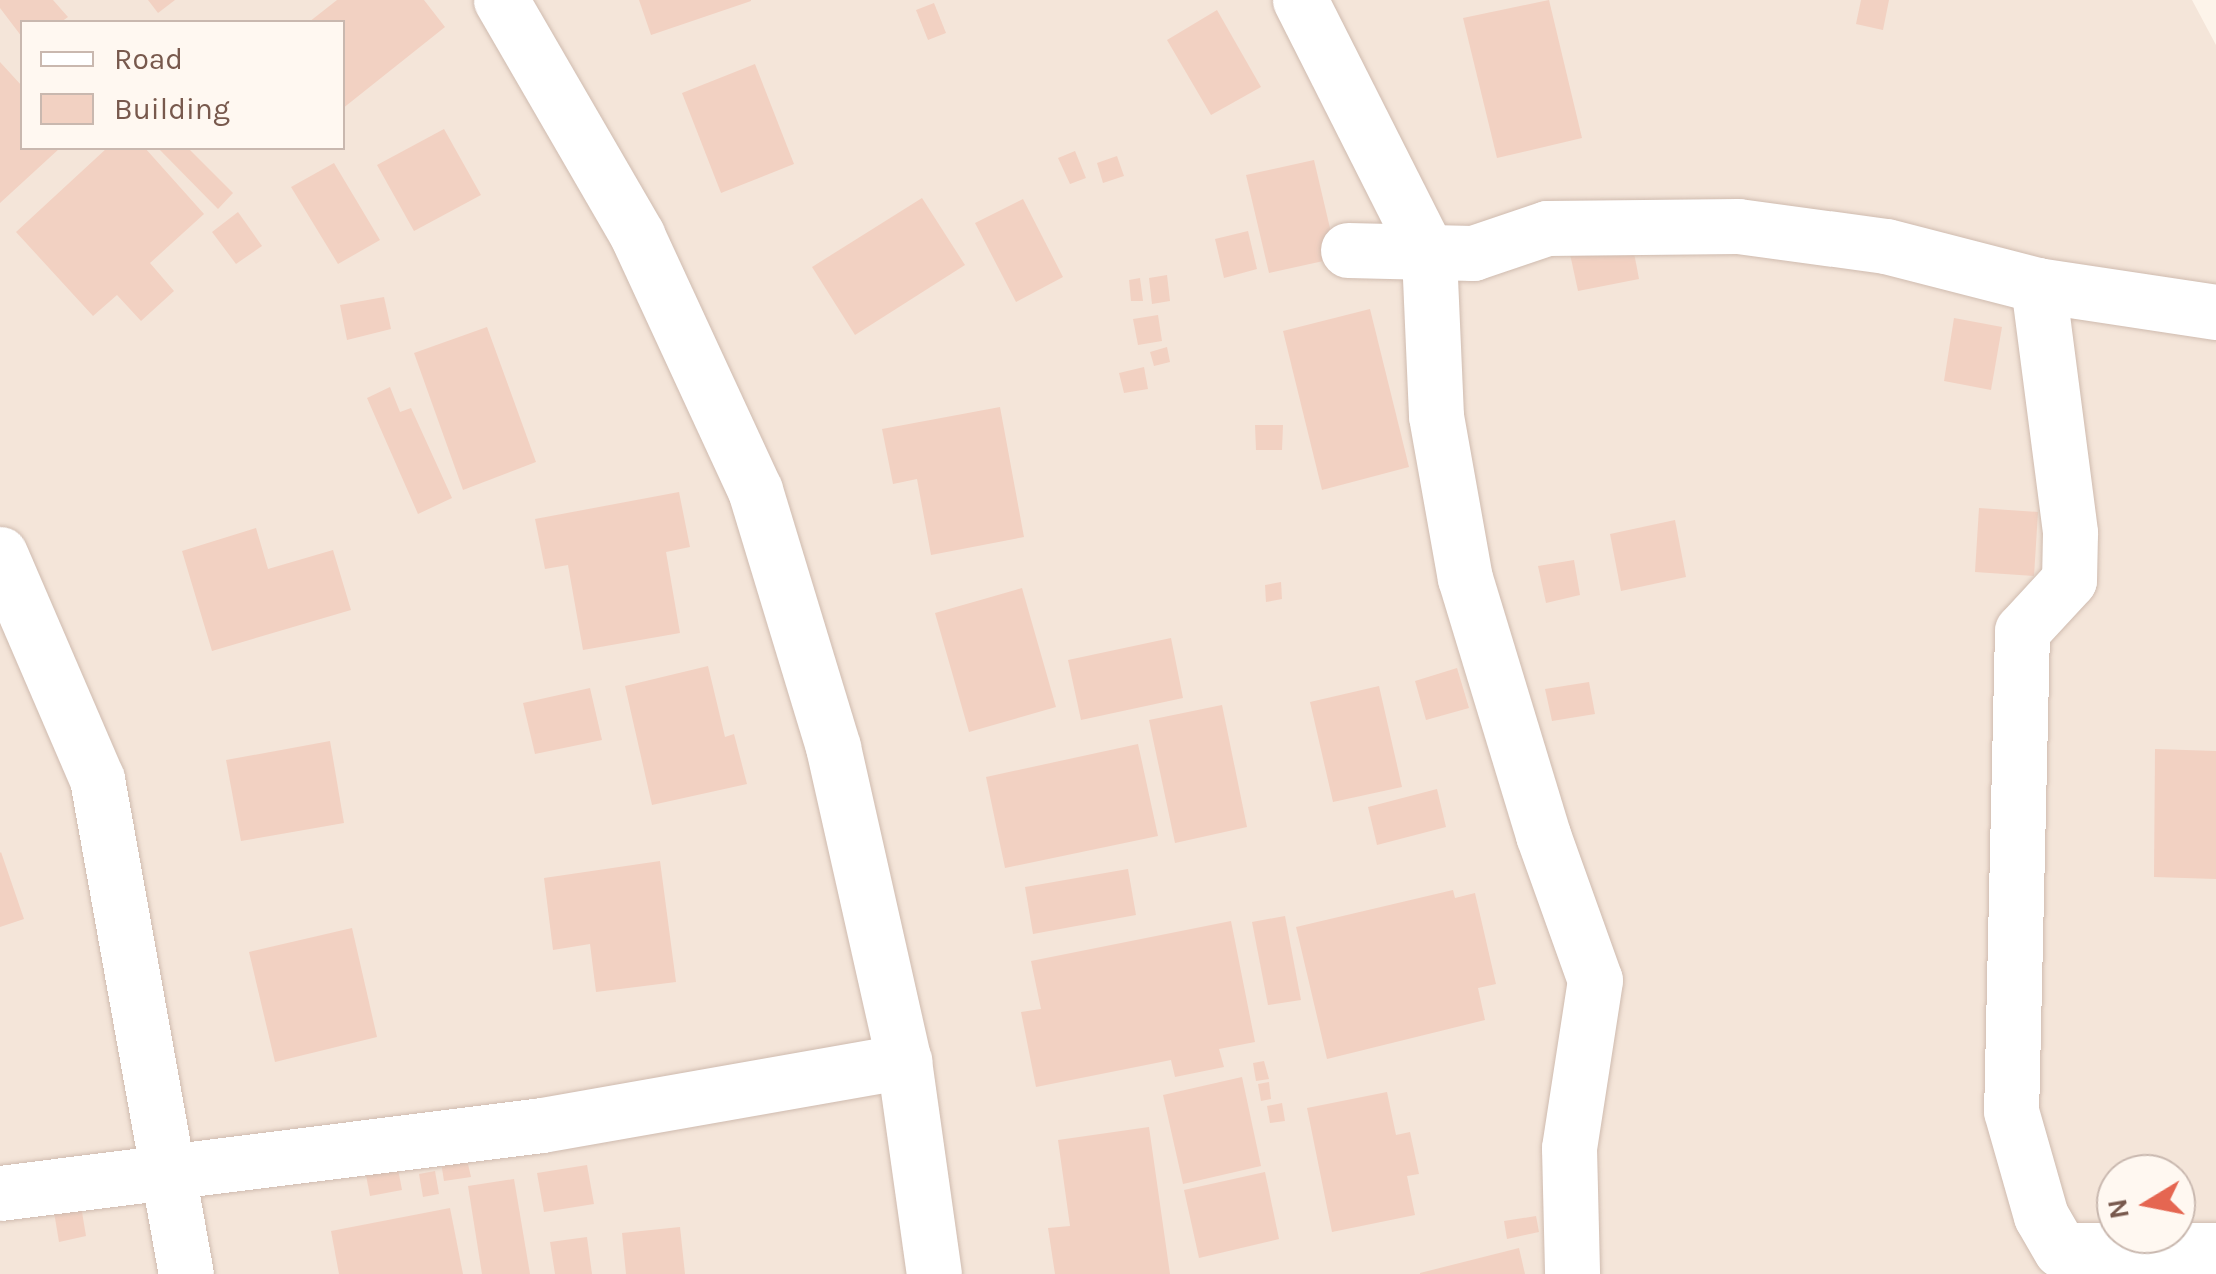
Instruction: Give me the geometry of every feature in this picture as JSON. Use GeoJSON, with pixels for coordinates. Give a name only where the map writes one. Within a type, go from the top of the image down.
{"type":"FeatureCollection","features":[{"type":"Feature","properties":{"kind":"street"},"geometry":{"type":"LineString","coordinates":[[501,0],[638,235],[756,490],[834,747],[904,1061],[934,1274]]}},
{"type":"Feature","properties":{"kind":"street"},"geometry":{"type":"LineString","coordinates":[[1300,0],[1429,255],[1436,416],[1465,578],[1543,835],[1595,980],[1569,1148],[1572,1274]]}},
{"type":"Feature","properties":{"kind":"street"},"geometry":{"type":"LineString","coordinates":[[1348,250],[1429,255],[1473,253],[1547,228],[1738,226],[1886,246],[2038,286],[2216,312]]}},
{"type":"Feature","properties":{"kind":"street"},"geometry":{"type":"LineString","coordinates":[[2038,286],[2070,534],[2068,580],[2022,631],[2011,1111],[2041,1216],[2061,1250],[2216,1250]]}},
{"type":"Feature","properties":{"kind":"street"},"geometry":{"type":"LineString","coordinates":[[0,554],[97,779],[171,1173],[186,1274]]}},
{"type":"Feature","properties":{"kind":"street"},"geometry":{"type":"LineString","coordinates":[[0,1193],[366,1144],[542,1125],[904,1061]]}},
{"type":"Feature","properties":{"kind":"shaded area"},"geometry":{"type":"Polygon","coordinates":[[[0,0],[2192,0],[2216,45],[2216,1274],[0,1274],[0,0]]]}},
{"type":"Feature","properties":{"kind":"building"},"geometry":{"type":"Polygon","coordinates":[[[0,0],[53,0],[68,17],[20,20],[20,34],[0,8],[0,0]]]}},
{"type":"Feature","properties":{"kind":"building"},"geometry":{"type":"Polygon","coordinates":[[[148,0],[175,0],[158,13],[148,0]]]}},
{"type":"Feature","properties":{"kind":"building"},"geometry":{"type":"Polygon","coordinates":[[[337,0],[424,0],[445,27],[345,107],[345,20],[312,20],[337,0]]]}},
{"type":"Feature","properties":{"kind":"building"},"geometry":{"type":"Polygon","coordinates":[[[639,0],[751,0],[751,1],[651,35],[639,0]]]}},
{"type":"Feature","properties":{"kind":"building"},"geometry":{"type":"Polygon","coordinates":[[[1549,0],[1582,138],[1497,158],[1463,18],[1549,0]]]}},
{"type":"Feature","properties":{"kind":"building"},"geometry":{"type":"Polygon","coordinates":[[[1861,0],[1889,0],[1883,30],[1856,24],[1861,0]]]}},
{"type":"Feature","properties":{"kind":"building"},"geometry":{"type":"Polygon","coordinates":[[[934,3],[946,33],[928,40],[916,10],[934,3]]]}},
{"type":"Feature","properties":{"kind":"building"},"geometry":{"type":"Polygon","coordinates":[[[1217,10],[1261,87],[1211,115],[1167,40],[1217,10]]]}},
{"type":"Feature","properties":{"kind":"building"},"geometry":{"type":"Polygon","coordinates":[[[0,62],[20,84],[20,150],[58,150],[0,203],[0,62]]]}},
{"type":"Feature","properties":{"kind":"building"},"geometry":{"type":"Polygon","coordinates":[[[755,64],[794,164],[721,193],[682,93],[755,64]]]}},
{"type":"Feature","properties":{"kind":"building"},"geometry":{"type":"Polygon","coordinates":[[[444,129],[481,195],[414,231],[377,165],[444,129]]]}},
{"type":"Feature","properties":{"kind":"building"},"geometry":{"type":"Polygon","coordinates":[[[105,150],[147,150],[204,214],[150,263],[174,291],[141,321],[117,295],[93,316],[16,232],[105,150]]]}},
{"type":"Feature","properties":{"kind":"building"},"geometry":{"type":"Polygon","coordinates":[[[160,150],[190,150],[233,193],[218,209],[160,150]]]}},
{"type":"Feature","properties":{"kind":"building"},"geometry":{"type":"Polygon","coordinates":[[[1075,151],[1086,178],[1070,184],[1058,158],[1075,151]]]}},
{"type":"Feature","properties":{"kind":"building"},"geometry":{"type":"Polygon","coordinates":[[[1117,156],[1124,176],[1103,183],[1097,163],[1117,156]]]}},
{"type":"Feature","properties":{"kind":"building"},"geometry":{"type":"Polygon","coordinates":[[[1314,160],[1337,258],[1269,273],[1246,175],[1314,160]]]}},
{"type":"Feature","properties":{"kind":"building"},"geometry":{"type":"Polygon","coordinates":[[[334,163],[380,240],[338,264],[291,187],[334,163]]]}},
{"type":"Feature","properties":{"kind":"building"},"geometry":{"type":"Polygon","coordinates":[[[922,198],[965,265],[855,335],[812,267],[922,198]]]}},
{"type":"Feature","properties":{"kind":"building"},"geometry":{"type":"Polygon","coordinates":[[[1023,199],[1063,277],[1016,302],[975,223],[1023,199]]]}},
{"type":"Feature","properties":{"kind":"building"},"geometry":{"type":"Polygon","coordinates":[[[238,212],[262,246],[236,264],[212,232],[238,212]]]}},
{"type":"Feature","properties":{"kind":"building"},"geometry":{"type":"Polygon","coordinates":[[[1248,231],[1257,269],[1224,278],[1215,239],[1248,231]]]}},
{"type":"Feature","properties":{"kind":"building"},"geometry":{"type":"Polygon","coordinates":[[[1632,242],[1639,279],[1578,291],[1570,254],[1632,242]]]}},
{"type":"Feature","properties":{"kind":"building"},"geometry":{"type":"Polygon","coordinates":[[[1167,275],[1170,301],[1152,304],[1149,278],[1167,275]]]}},
{"type":"Feature","properties":{"kind":"building"},"geometry":{"type":"Polygon","coordinates":[[[1140,278],[1143,301],[1131,301],[1129,280],[1140,278]]]}},
{"type":"Feature","properties":{"kind":"building"},"geometry":{"type":"Polygon","coordinates":[[[384,297],[391,329],[347,340],[340,305],[384,297]]]}},
{"type":"Feature","properties":{"kind":"building"},"geometry":{"type":"Polygon","coordinates":[[[1370,309],[1409,467],[1322,490],[1283,331],[1370,309]]]}},
{"type":"Feature","properties":{"kind":"building"},"geometry":{"type":"Polygon","coordinates":[[[1158,315],[1162,341],[1138,345],[1133,319],[1158,315]]]}},
{"type":"Feature","properties":{"kind":"building"},"geometry":{"type":"Polygon","coordinates":[[[1954,318],[2002,327],[1991,390],[1944,381],[1954,318]]]}},
{"type":"Feature","properties":{"kind":"building"},"geometry":{"type":"Polygon","coordinates":[[[487,327],[536,462],[463,490],[414,353],[487,327]]]}},
{"type":"Feature","properties":{"kind":"building"},"geometry":{"type":"Polygon","coordinates":[[[1167,347],[1170,362],[1154,366],[1150,352],[1167,347]]]}},
{"type":"Feature","properties":{"kind":"building"},"geometry":{"type":"Polygon","coordinates":[[[1144,367],[1148,389],[1124,393],[1119,373],[1144,367]]]}},
{"type":"Feature","properties":{"kind":"building"},"geometry":{"type":"Polygon","coordinates":[[[390,387],[400,412],[411,408],[452,498],[418,514],[367,398],[390,387]]]}},
{"type":"Feature","properties":{"kind":"building"},"geometry":{"type":"Polygon","coordinates":[[[1000,407],[1024,537],[931,555],[917,479],[893,484],[882,429],[1000,407]]]}},
{"type":"Feature","properties":{"kind":"building"},"geometry":{"type":"Polygon","coordinates":[[[1255,425],[1283,425],[1282,450],[1256,450],[1255,425]]]}},
{"type":"Feature","properties":{"kind":"building"},"geometry":{"type":"Polygon","coordinates":[[[679,492],[690,547],[666,552],[680,633],[583,650],[568,565],[545,569],[535,519],[679,492]]]}},
{"type":"Feature","properties":{"kind":"building"},"geometry":{"type":"Polygon","coordinates":[[[1979,508],[2038,512],[2034,576],[1975,572],[1979,508]]]}},
{"type":"Feature","properties":{"kind":"building"},"geometry":{"type":"Polygon","coordinates":[[[1675,520],[1686,577],[1621,591],[1610,534],[1675,520]]]}},
{"type":"Feature","properties":{"kind":"building"},"geometry":{"type":"Polygon","coordinates":[[[256,528],[268,569],[333,550],[351,610],[212,651],[182,551],[256,528]]]}},
{"type":"Feature","properties":{"kind":"building"},"geometry":{"type":"Polygon","coordinates":[[[1574,560],[1580,595],[1546,603],[1538,566],[1574,560]]]}},
{"type":"Feature","properties":{"kind":"building"},"geometry":{"type":"Polygon","coordinates":[[[1281,582],[1282,599],[1266,602],[1265,585],[1281,582]]]}},
{"type":"Feature","properties":{"kind":"building"},"geometry":{"type":"Polygon","coordinates":[[[1022,588],[1056,707],[969,732],[935,613],[1022,588]]]}},
{"type":"Feature","properties":{"kind":"building"},"geometry":{"type":"Polygon","coordinates":[[[1171,638],[1183,698],[1081,720],[1068,660],[1171,638]]]}},
{"type":"Feature","properties":{"kind":"building"},"geometry":{"type":"Polygon","coordinates":[[[708,666],[725,737],[734,734],[747,784],[652,805],[625,686],[708,666]]]}},
{"type":"Feature","properties":{"kind":"building"},"geometry":{"type":"Polygon","coordinates":[[[1457,668],[1469,708],[1426,720],[1415,681],[1457,668]]]}},
{"type":"Feature","properties":{"kind":"building"},"geometry":{"type":"Polygon","coordinates":[[[1589,682],[1595,714],[1552,721],[1545,689],[1589,682]]]}},
{"type":"Feature","properties":{"kind":"building"},"geometry":{"type":"Polygon","coordinates":[[[1379,686],[1402,787],[1333,802],[1310,702],[1379,686]]]}},
{"type":"Feature","properties":{"kind":"building"},"geometry":{"type":"Polygon","coordinates":[[[590,688],[602,740],[535,754],[523,703],[590,688]]]}},
{"type":"Feature","properties":{"kind":"building"},"geometry":{"type":"Polygon","coordinates":[[[1222,705],[1247,827],[1175,843],[1149,720],[1222,705]]]}},
{"type":"Feature","properties":{"kind":"building"},"geometry":{"type":"Polygon","coordinates":[[[330,741],[344,823],[241,841],[226,760],[330,741]]]}},
{"type":"Feature","properties":{"kind":"building"},"geometry":{"type":"Polygon","coordinates":[[[1138,744],[1158,836],[1005,868],[986,777],[1138,744]]]}},
{"type":"Feature","properties":{"kind":"building"},"geometry":{"type":"Polygon","coordinates":[[[2155,749],[2216,751],[2216,879],[2154,877],[2155,749]]]}},
{"type":"Feature","properties":{"kind":"building"},"geometry":{"type":"Polygon","coordinates":[[[1437,789],[1446,827],[1377,845],[1368,807],[1437,789]]]}},
{"type":"Feature","properties":{"kind":"building"},"geometry":{"type":"Polygon","coordinates":[[[0,853],[24,919],[0,927],[0,853]]]}},
{"type":"Feature","properties":{"kind":"building"},"geometry":{"type":"Polygon","coordinates":[[[660,861],[676,982],[596,992],[590,944],[553,950],[544,878],[660,861]]]}},
{"type":"Feature","properties":{"kind":"building"},"geometry":{"type":"Polygon","coordinates":[[[1128,869],[1136,915],[1033,934],[1025,887],[1128,869]]]}},
{"type":"Feature","properties":{"kind":"building"},"geometry":{"type":"Polygon","coordinates":[[[1453,890],[1455,898],[1475,893],[1496,984],[1478,988],[1485,1020],[1327,1059],[1296,927],[1453,890]]]}},
{"type":"Feature","properties":{"kind":"building"},"geometry":{"type":"Polygon","coordinates":[[[1285,916],[1301,1000],[1268,1005],[1252,922],[1285,916]]]}},
{"type":"Feature","properties":{"kind":"building"},"geometry":{"type":"Polygon","coordinates":[[[1231,921],[1255,1042],[1219,1049],[1224,1067],[1175,1077],[1171,1060],[1036,1087],[1021,1012],[1041,1009],[1031,961],[1231,921]]]}},
{"type":"Feature","properties":{"kind":"building"},"geometry":{"type":"Polygon","coordinates":[[[352,928],[377,1037],[275,1062],[249,952],[352,928]]]}},
{"type":"Feature","properties":{"kind":"building"},"geometry":{"type":"Polygon","coordinates":[[[1264,1061],[1269,1079],[1256,1081],[1253,1063],[1264,1061]]]}},
{"type":"Feature","properties":{"kind":"building"},"geometry":{"type":"Polygon","coordinates":[[[1242,1077],[1261,1166],[1183,1184],[1163,1095],[1242,1077]]]}},
{"type":"Feature","properties":{"kind":"building"},"geometry":{"type":"Polygon","coordinates":[[[1269,1082],[1271,1099],[1261,1101],[1258,1084],[1269,1082]]]}},
{"type":"Feature","properties":{"kind":"building"},"geometry":{"type":"Polygon","coordinates":[[[1387,1092],[1396,1135],[1410,1132],[1419,1174],[1407,1176],[1415,1215],[1332,1232],[1307,1108],[1387,1092]]]}},
{"type":"Feature","properties":{"kind":"building"},"geometry":{"type":"Polygon","coordinates":[[[1282,1103],[1285,1121],[1270,1123],[1267,1106],[1282,1103]]]}},
{"type":"Feature","properties":{"kind":"building"},"geometry":{"type":"Polygon","coordinates":[[[1149,1127],[1170,1274],[1055,1274],[1048,1228],[1070,1226],[1058,1140],[1149,1127]]]}},
{"type":"Feature","properties":{"kind":"building"},"geometry":{"type":"Polygon","coordinates":[[[465,1151],[471,1177],[444,1181],[440,1156],[465,1151]]]}},
{"type":"Feature","properties":{"kind":"building"},"geometry":{"type":"Polygon","coordinates":[[[587,1165],[594,1204],[544,1212],[537,1173],[587,1165]]]}},
{"type":"Feature","properties":{"kind":"building"},"geometry":{"type":"Polygon","coordinates":[[[398,1169],[402,1190],[370,1196],[366,1175],[398,1169]]]}},
{"type":"Feature","properties":{"kind":"building"},"geometry":{"type":"Polygon","coordinates":[[[435,1171],[439,1194],[423,1197],[419,1174],[435,1171]]]}},
{"type":"Feature","properties":{"kind":"building"},"geometry":{"type":"Polygon","coordinates":[[[1265,1172],[1279,1239],[1199,1258],[1184,1190],[1265,1172]]]}},
{"type":"Feature","properties":{"kind":"building"},"geometry":{"type":"Polygon","coordinates":[[[514,1179],[530,1274],[482,1274],[468,1186],[514,1179]]]}},
{"type":"Feature","properties":{"kind":"building"},"geometry":{"type":"Polygon","coordinates":[[[81,1206],[86,1236],[59,1242],[54,1212],[81,1206]]]}},
{"type":"Feature","properties":{"kind":"building"},"geometry":{"type":"Polygon","coordinates":[[[450,1208],[463,1274],[339,1274],[331,1231],[450,1208]]]}},
{"type":"Feature","properties":{"kind":"building"},"geometry":{"type":"Polygon","coordinates":[[[1536,1216],[1539,1232],[1507,1239],[1504,1221],[1536,1216]]]}},
{"type":"Feature","properties":{"kind":"building"},"geometry":{"type":"Polygon","coordinates":[[[680,1227],[685,1274],[626,1274],[622,1233],[680,1227]]]}},
{"type":"Feature","properties":{"kind":"building"},"geometry":{"type":"Polygon","coordinates":[[[587,1237],[592,1274],[555,1274],[550,1242],[587,1237]]]}},
{"type":"Feature","properties":{"kind":"building"},"geometry":{"type":"Polygon","coordinates":[[[1519,1248],[1525,1274],[1420,1274],[1420,1273],[1519,1248]]]}}]}
